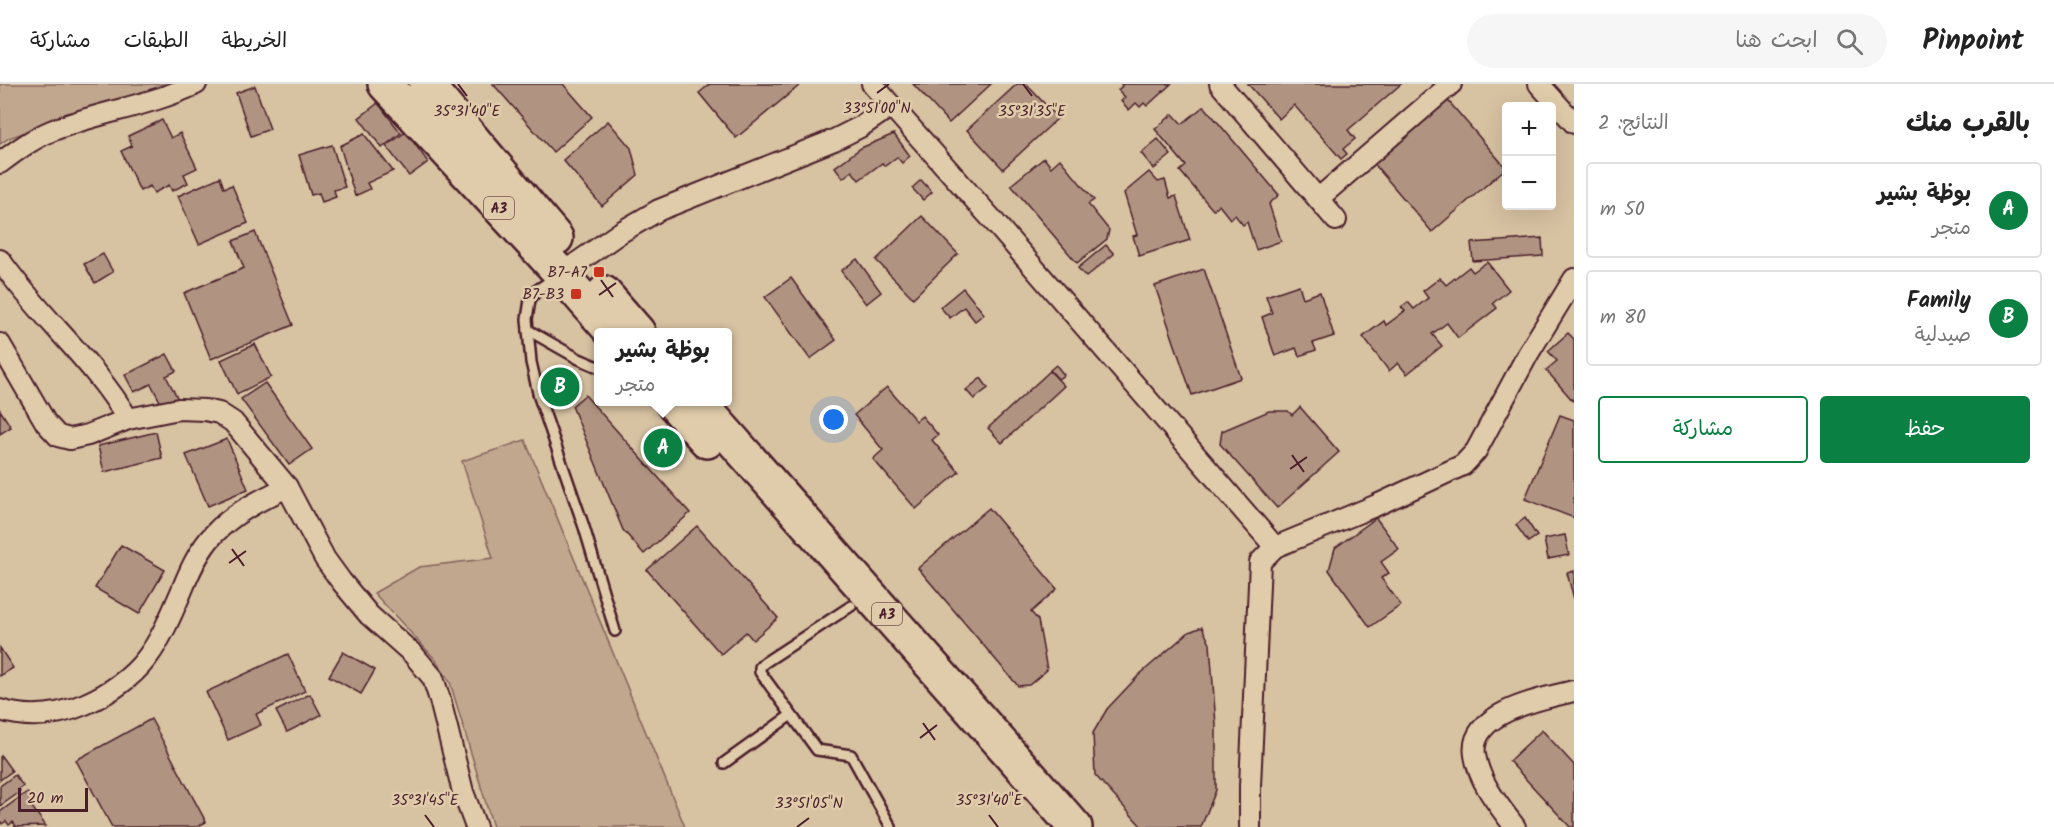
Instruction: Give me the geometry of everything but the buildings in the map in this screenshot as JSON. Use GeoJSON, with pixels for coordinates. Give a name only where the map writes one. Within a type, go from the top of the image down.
{"type":"FeatureCollection","features":[{"type":"Feature","properties":{"kind":"highway","name":"A3"},"geometry":{"type":"LineString","coordinates":[[385,84],[569,268],[633,328]]}},
{"type":"Feature","properties":{"kind":"highway","name":"A3"},"geometry":{"type":"LineString","coordinates":[[426,84],[569,268],[609,328]]}},
{"type":"Feature","properties":{"kind":"highway","name":"A3"},"geometry":{"type":"LineString","coordinates":[[676,406],[1046,827]]}},
{"type":"Feature","properties":{"kind":"highway","name":"A3"},"geometry":{"type":"LineString","coordinates":[[703,406],[1074,827]]}},
{"type":"Feature","properties":{"kind":"street"},"geometry":{"type":"LineString","coordinates":[[0,163],[31,141],[50,132],[196,84]]}},
{"type":"Feature","properties":{"kind":"street"},"geometry":{"type":"LineString","coordinates":[[872,84],[990,217],[1275,548]]}},
{"type":"Feature","properties":{"kind":"street"},"geometry":{"type":"LineString","coordinates":[[1220,84],[1336,220]]}},
{"type":"Feature","properties":{"kind":"street"},"geometry":{"type":"LineString","coordinates":[[1319,198],[1451,84]]}},
{"type":"Feature","properties":{"kind":"street"},"geometry":{"type":"LineString","coordinates":[[1539,84],[1574,123]]}},
{"type":"Feature","properties":{"kind":"street"},"geometry":{"type":"LineString","coordinates":[[569,268],[621,232],[659,210],[834,140],[860,127],[891,106]]}},
{"type":"Feature","properties":{"kind":"street"},"geometry":{"type":"LineString","coordinates":[[0,260],[19,286],[114,395],[128,419]]}},
{"type":"Feature","properties":{"kind":"street"},"geometry":{"type":"LineString","coordinates":[[1250,827],[1260,562],[1275,548],[1377,505],[1463,465],[1476,451],[1528,354],[1574,279]]}},
{"type":"Feature","properties":{"kind":"street"},"geometry":{"type":"LineString","coordinates":[[0,344],[46,423],[58,436],[70,439],[88,435],[128,419],[179,409],[219,413],[238,428],[287,487],[325,559],[341,581],[369,615],[413,654],[433,678],[463,792],[476,827]]}},
{"type":"Feature","properties":{"kind":"street"},"geometry":{"type":"LineString","coordinates":[[0,710],[33,716],[51,715],[84,705],[121,685],[145,663],[198,555],[214,533],[262,498],[287,487]]}},
{"type":"Feature","properties":{"kind":"street"},"geometry":{"type":"LineString","coordinates":[[1515,827],[1493,797],[1479,771],[1474,753],[1476,742],[1491,721],[1507,711],[1537,699],[1574,691]]}},
{"type":"Feature","properties":{"kind":"lane"},"geometry":{"type":"LineString","coordinates":[[569,268],[537,290],[530,300],[528,330],[531,362],[539,397],[584,527],[615,631]]}},
{"type":"Feature","properties":{"kind":"lane"},"geometry":{"type":"LineString","coordinates":[[528,330],[594,365]]}},
{"type":"Feature","properties":{"kind":"lane"},"geometry":{"type":"LineString","coordinates":[[851,606],[760,667],[760,672],[817,750],[851,755],[891,827]]}},
{"type":"Feature","properties":{"kind":"lane"},"geometry":{"type":"LineString","coordinates":[[724,763],[791,715]]}},
{"type":"Feature","properties":{"kind":"shaded area"},"geometry":{"type":"Polygon","coordinates":[[[0,84],[169,84],[107,103],[9,138],[0,144],[0,84]]]}},
{"type":"Feature","properties":{"kind":"shaded area"},"geometry":{"type":"Polygon","coordinates":[[[525,440],[685,827],[493,827],[450,682],[435,659],[374,593],[419,567],[493,558],[462,461],[525,440]]]}},
{"type":"Feature","properties":{"kind":"place","name":"B7-A7"},"geometry":{"type":"Point","coordinates":[599,272]}},
{"type":"Feature","properties":{"kind":"place","name":"B7-B3"},"geometry":{"type":"Point","coordinates":[576,294]}},
{"type":"Feature","properties":{"kind":"place","name":"Family"},"geometry":{"type":"Point","coordinates":[560,387]}},
{"type":"Feature","properties":{"kind":"place","name":"بوظة بشير"},"geometry":{"type":"Point","coordinates":[663,448]}}]}
